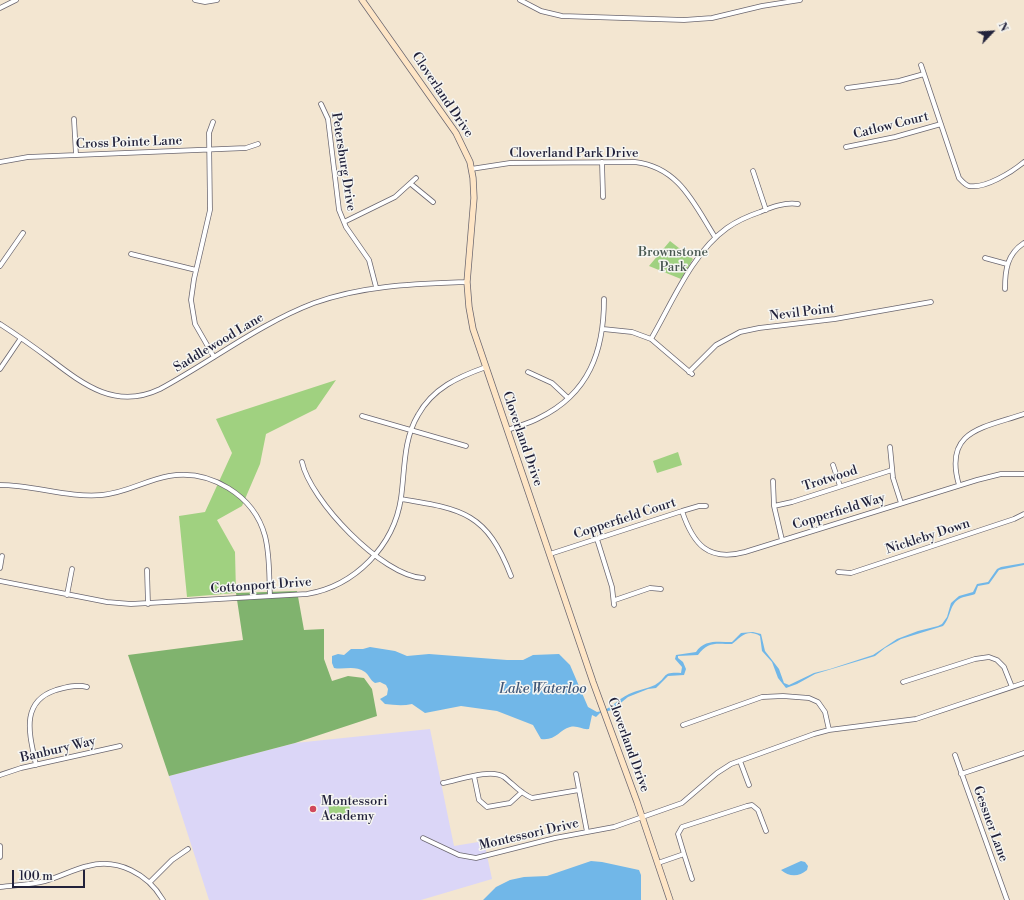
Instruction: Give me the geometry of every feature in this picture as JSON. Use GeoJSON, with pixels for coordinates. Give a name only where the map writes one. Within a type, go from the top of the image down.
{"type":"FeatureCollection","features":[{"type":"Feature","properties":{"kind":"main road","name":"Cloverland Drive"},"geometry":{"type":"LineString","coordinates":[[362,0],[456,133],[462,143],[471,169],[474,198],[467,282],[472,323],[605,715],[670,900]]}},
{"type":"Feature","properties":{"kind":"street"},"geometry":{"type":"LineString","coordinates":[[0,8],[16,0]]}},
{"type":"Feature","properties":{"kind":"street"},"geometry":{"type":"LineString","coordinates":[[195,0],[208,2],[218,0]]}},
{"type":"Feature","properties":{"kind":"street"},"geometry":{"type":"LineString","coordinates":[[520,0],[541,11],[562,16],[684,20],[712,18],[762,6],[800,0]]}},
{"type":"Feature","properties":{"kind":"street"},"geometry":{"type":"LineString","coordinates":[[761,0],[762,6]]}},
{"type":"Feature","properties":{"kind":"street"},"geometry":{"type":"LineString","coordinates":[[920,65],[959,178],[968,186],[980,184],[1003,177],[1024,162]]}},
{"type":"Feature","properties":{"kind":"street"},"geometry":{"type":"LineString","coordinates":[[847,88],[899,81],[924,74]]}},
{"type":"Feature","properties":{"kind":"street","name":"Petersburg Drive"},"geometry":{"type":"LineString","coordinates":[[321,104],[328,119],[337,201],[344,222],[367,256],[373,270],[376,287]]}},
{"type":"Feature","properties":{"kind":"street"},"geometry":{"type":"LineString","coordinates":[[74,119],[76,155]]}},
{"type":"Feature","properties":{"kind":"street"},"geometry":{"type":"LineString","coordinates":[[213,122],[210,131],[210,210],[192,294],[194,318],[198,330],[214,357]]}},
{"type":"Feature","properties":{"kind":"street","name":"Catlow Court"},"geometry":{"type":"LineString","coordinates":[[846,148],[895,137],[941,124]]}},
{"type":"Feature","properties":{"kind":"street","name":"Cross Pointe Lane"},"geometry":{"type":"LineString","coordinates":[[0,162],[24,157],[248,148],[258,144]]}},
{"type":"Feature","properties":{"kind":"street"},"geometry":{"type":"LineString","coordinates":[[602,162],[603,197]]}},
{"type":"Feature","properties":{"kind":"street","name":"Cloverland Park Drive"},"geometry":{"type":"LineString","coordinates":[[471,169],[510,163],[602,162],[641,163],[652,166],[668,174],[684,189],[715,237]]}},
{"type":"Feature","properties":{"kind":"street"},"geometry":{"type":"LineString","coordinates":[[753,171],[766,210]]}},
{"type":"Feature","properties":{"kind":"street"},"geometry":{"type":"LineString","coordinates":[[344,222],[395,197],[416,178]]}},
{"type":"Feature","properties":{"kind":"street"},"geometry":{"type":"LineString","coordinates":[[411,184],[433,202]]}},
{"type":"Feature","properties":{"kind":"street"},"geometry":{"type":"LineString","coordinates":[[603,329],[632,332],[651,339],[693,265],[715,237],[735,222],[788,203],[798,204]]}},
{"type":"Feature","properties":{"kind":"street"},"geometry":{"type":"LineString","coordinates":[[0,266],[23,233]]}},
{"type":"Feature","properties":{"kind":"street"},"geometry":{"type":"LineString","coordinates":[[1005,289],[1006,264],[1013,252],[1024,243]]}},
{"type":"Feature","properties":{"kind":"street"},"geometry":{"type":"LineString","coordinates":[[131,254],[196,270]]}},
{"type":"Feature","properties":{"kind":"street"},"geometry":{"type":"LineString","coordinates":[[985,258],[1006,264]]}},
{"type":"Feature","properties":{"kind":"street","name":"Saddlewood Lane"},"geometry":{"type":"LineString","coordinates":[[0,324],[83,383],[106,393],[126,397],[142,396],[155,391],[275,321],[302,308],[339,296],[376,287],[408,284],[467,282]]}},
{"type":"Feature","properties":{"kind":"street"},"geometry":{"type":"LineString","coordinates":[[508,430],[541,418],[568,398],[583,381],[592,366],[600,345],[603,329],[604,299]]}},
{"type":"Feature","properties":{"kind":"street","name":"Nevil Point"},"geometry":{"type":"LineString","coordinates":[[651,339],[690,373],[716,345],[729,336],[745,331],[835,319],[931,302]]}},
{"type":"Feature","properties":{"kind":"street"},"geometry":{"type":"LineString","coordinates":[[0,369],[21,338]]}},
{"type":"Feature","properties":{"kind":"street","name":"Cottonport Drive"},"geometry":{"type":"LineString","coordinates":[[0,581],[107,602],[148,604],[307,594],[327,589],[354,574],[375,555],[393,527],[401,499],[405,457],[411,431],[418,413],[438,390],[460,377],[486,367]]}},
{"type":"Feature","properties":{"kind":"street"},"geometry":{"type":"LineString","coordinates":[[528,372],[552,383],[568,398]]}},
{"type":"Feature","properties":{"kind":"street"},"geometry":{"type":"LineString","coordinates":[[959,486],[956,476],[955,455],[963,440],[976,431],[1024,414]]}},
{"type":"Feature","properties":{"kind":"street"},"geometry":{"type":"LineString","coordinates":[[362,416],[466,446]]}},
{"type":"Feature","properties":{"kind":"street"},"geometry":{"type":"LineString","coordinates":[[890,447],[892,470],[901,503]]}},
{"type":"Feature","properties":{"kind":"street"},"geometry":{"type":"LineString","coordinates":[[302,462],[308,480],[323,503],[340,522],[375,555],[410,576],[422,578]]}},
{"type":"Feature","properties":{"kind":"street"},"geometry":{"type":"LineString","coordinates":[[833,465],[840,486]]}},
{"type":"Feature","properties":{"kind":"street","name":"Trotwood"},"geometry":{"type":"LineString","coordinates":[[774,506],[792,502],[892,470]]}},
{"type":"Feature","properties":{"kind":"street","name":"Copperfield Way"},"geometry":{"type":"LineString","coordinates":[[682,511],[692,537],[707,550],[717,554],[739,554],[901,503],[1001,474],[1024,474]]}},
{"type":"Feature","properties":{"kind":"street"},"geometry":{"type":"LineString","coordinates":[[0,485],[99,496],[119,492],[172,476],[193,475],[211,480],[240,497],[249,505],[258,518],[266,542],[270,596]]}},
{"type":"Feature","properties":{"kind":"street"},"geometry":{"type":"LineString","coordinates":[[773,481],[774,506],[782,540]]}},
{"type":"Feature","properties":{"kind":"street"},"geometry":{"type":"LineString","coordinates":[[401,499],[450,508],[460,512],[476,522],[497,544],[511,576]]}},
{"type":"Feature","properties":{"kind":"street","name":"Copperfield Court"},"geometry":{"type":"LineString","coordinates":[[550,554],[682,511],[699,506],[706,506]]}},
{"type":"Feature","properties":{"kind":"street","name":"Nickleby Down"},"geometry":{"type":"LineString","coordinates":[[838,572],[851,573],[1014,519],[1024,514]]}},
{"type":"Feature","properties":{"kind":"street"},"geometry":{"type":"LineString","coordinates":[[597,539],[614,602],[650,588],[661,589]]}},
{"type":"Feature","properties":{"kind":"street"},"geometry":{"type":"LineString","coordinates":[[0,568],[2,556]]}},
{"type":"Feature","properties":{"kind":"street"},"geometry":{"type":"LineString","coordinates":[[67,595],[72,569]]}},
{"type":"Feature","properties":{"kind":"street"},"geometry":{"type":"LineString","coordinates":[[147,570],[148,604]]}},
{"type":"Feature","properties":{"kind":"street"},"geometry":{"type":"LineString","coordinates":[[903,682],[976,659],[989,657],[997,660],[1004,667],[1012,687]]}},
{"type":"Feature","properties":{"kind":"street","name":"Montessori Drive"},"geometry":{"type":"LineString","coordinates":[[423,838],[459,855],[476,858],[614,827],[682,803],[720,771],[740,761],[829,730],[916,719],[1024,683]]}},
{"type":"Feature","properties":{"kind":"street"},"geometry":{"type":"LineString","coordinates":[[36,765],[29,728],[30,718],[35,707],[42,698],[53,691],[71,686],[87,687]]}},
{"type":"Feature","properties":{"kind":"street"},"geometry":{"type":"LineString","coordinates":[[683,725],[762,697],[783,696],[809,698],[818,702],[825,712],[829,730]]}},
{"type":"Feature","properties":{"kind":"street","name":"Banbury Way"},"geometry":{"type":"LineString","coordinates":[[0,775],[36,765],[120,746]]}},
{"type":"Feature","properties":{"kind":"street"},"geometry":{"type":"LineString","coordinates":[[961,774],[1024,753]]}},
{"type":"Feature","properties":{"kind":"street","name":"Gessner Lane"},"geometry":{"type":"LineString","coordinates":[[955,755],[1006,900]]}},
{"type":"Feature","properties":{"kind":"street"},"geometry":{"type":"LineString","coordinates":[[740,761],[749,785]]}},
{"type":"Feature","properties":{"kind":"street"},"geometry":{"type":"LineString","coordinates":[[443,783],[474,776],[496,774],[506,778],[530,797],[537,798],[579,790]]}},
{"type":"Feature","properties":{"kind":"street"},"geometry":{"type":"LineString","coordinates":[[576,774],[587,832]]}},
{"type":"Feature","properties":{"kind":"street"},"geometry":{"type":"LineString","coordinates":[[474,776],[478,799],[487,807],[510,804],[522,792]]}},
{"type":"Feature","properties":{"kind":"street"},"geometry":{"type":"LineString","coordinates":[[692,879],[678,834],[681,828],[752,805],[757,808],[766,831]]}},
{"type":"Feature","properties":{"kind":"street"},"geometry":{"type":"LineString","coordinates":[[0,846],[0,857]]}},
{"type":"Feature","properties":{"kind":"street"},"geometry":{"type":"LineString","coordinates":[[150,882],[172,860],[188,849]]}},
{"type":"Feature","properties":{"kind":"street"},"geometry":{"type":"LineString","coordinates":[[658,863],[684,854]]}},
{"type":"Feature","properties":{"kind":"street"},"geometry":{"type":"LineString","coordinates":[[0,887],[43,882],[88,866],[101,864],[127,868],[150,882],[163,900]]}},
{"type":"Feature","properties":{"kind":"shaded area","name":"Montessori Academy"},"geometry":{"type":"Polygon","coordinates":[[[430,729],[454,846],[484,841],[492,879],[421,900],[209,900],[169,776],[295,743],[430,729]]]}},
{"type":"Feature","properties":{"kind":"green space","name":"Brownstone Park"},"geometry":{"type":"Polygon","coordinates":[[[670,241],[693,259],[681,279],[649,266],[670,241]]]}},
{"type":"Feature","properties":{"kind":"green space"},"geometry":{"type":"Polygon","coordinates":[[[336,380],[316,409],[266,434],[260,464],[242,506],[217,520],[235,552],[236,593],[187,597],[179,516],[205,512],[232,453],[216,419],[336,380]]]}},
{"type":"Feature","properties":{"kind":"green space"},"geometry":{"type":"Polygon","coordinates":[[[678,452],[682,465],[657,473],[653,461],[678,452]]]}},
{"type":"Feature","properties":{"kind":"green space"},"geometry":{"type":"Polygon","coordinates":[[[297,591],[304,630],[324,629],[324,659],[332,681],[348,676],[364,678],[372,689],[377,716],[295,743],[169,776],[128,655],[243,640],[236,593],[297,591]]]}},
{"type":"Feature","properties":{"kind":"green space"},"geometry":{"type":"Polygon","coordinates":[[[348,800],[351,813],[330,817],[328,804],[348,800]]]}},
{"type":"Feature","properties":{"kind":"water","name":"Lake Waterloo"},"geometry":{"type":"Polygon","coordinates":[[[1024,563],[1024,565],[999,570],[989,584],[978,586],[975,594],[959,599],[953,605],[946,623],[943,626],[901,639],[885,648],[875,656],[815,674],[786,688],[778,678],[772,662],[762,651],[760,636],[748,633],[732,644],[713,644],[705,647],[698,655],[678,656],[686,669],[684,675],[668,676],[656,688],[648,689],[628,697],[612,710],[600,713],[596,717],[592,715],[589,729],[570,727],[566,728],[554,737],[546,739],[541,739],[533,725],[497,711],[461,706],[425,713],[412,704],[385,704],[380,699],[387,695],[388,689],[386,685],[380,682],[375,683],[366,673],[361,670],[353,668],[334,668],[332,663],[332,656],[338,654],[344,655],[351,649],[363,649],[370,647],[395,651],[407,656],[429,654],[507,660],[523,660],[533,655],[559,654],[570,665],[588,707],[597,712],[610,707],[624,696],[655,685],[667,674],[681,673],[682,667],[675,659],[676,655],[696,652],[707,643],[732,642],[741,633],[753,632],[761,634],[765,651],[779,669],[784,683],[789,685],[814,673],[873,655],[897,639],[942,624],[947,617],[951,603],[959,596],[973,592],[977,584],[988,582],[997,569],[1024,563]]]}},
{"type":"Feature","properties":{"kind":"water"},"geometry":{"type":"Polygon","coordinates":[[[591,861],[639,870],[641,875],[641,900],[483,900],[496,887],[510,880],[524,877],[547,876],[591,861]]]}},
{"type":"Feature","properties":{"kind":"water"},"geometry":{"type":"Polygon","coordinates":[[[801,861],[805,862],[808,866],[807,870],[801,874],[791,875],[781,870],[801,861]]]}},
{"type":"Feature","properties":{"kind":"place","name":"Montessori Academy"},"geometry":{"type":"Point","coordinates":[313,809]}}]}
